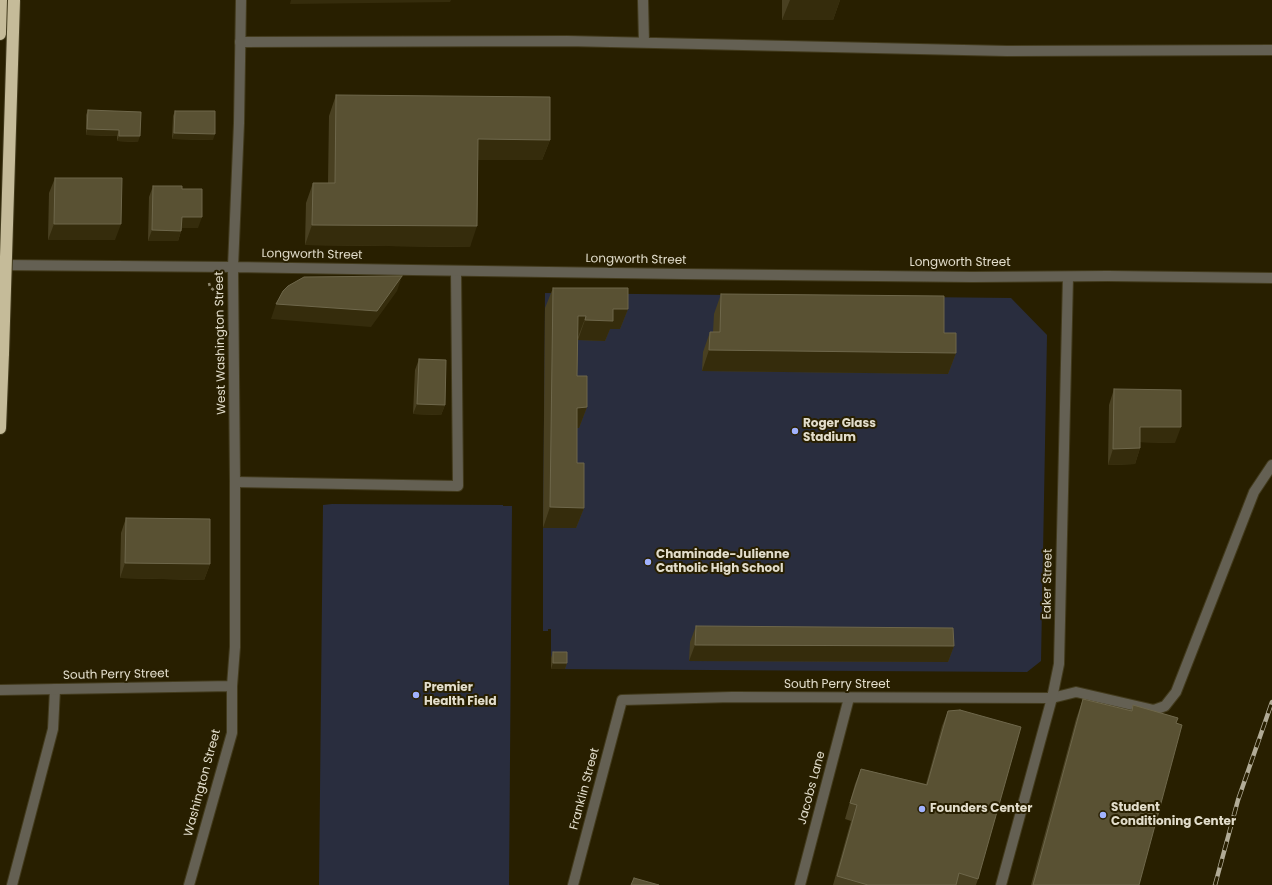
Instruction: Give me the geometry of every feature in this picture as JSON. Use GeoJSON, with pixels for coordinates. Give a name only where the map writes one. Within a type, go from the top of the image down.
{"type":"FeatureCollection","features":[{"type":"Feature","properties":{"kind":"highway"},"geometry":{"type":"LineString","coordinates":[[0,34],[5,0]]}},
{"type":"Feature","properties":{"kind":"highway"},"geometry":{"type":"LineString","coordinates":[[0,428],[14,0]]}},
{"type":"Feature","properties":{"kind":"street","name":"West Washington Street"},"geometry":{"type":"LineString","coordinates":[[232,686],[235,648],[233,267],[239,123],[241,0]]}},
{"type":"Feature","properties":{"kind":"street"},"geometry":{"type":"LineString","coordinates":[[643,0],[644,42]]}},
{"type":"Feature","properties":{"kind":"street"},"geometry":{"type":"LineString","coordinates":[[240,42],[567,41],[1008,51],[1272,50]]}},
{"type":"Feature","properties":{"kind":"street","name":"Longworth Street"},"geometry":{"type":"LineString","coordinates":[[0,265],[456,271],[1272,278]]}},
{"type":"Feature","properties":{"kind":"street"},"geometry":{"type":"LineString","coordinates":[[235,482],[458,486],[456,271]]}},
{"type":"Feature","properties":{"kind":"street","name":"Eaker Street"},"geometry":{"type":"LineString","coordinates":[[1002,885],[1052,698],[1059,664],[1068,277]]}},
{"type":"Feature","properties":{"kind":"street","name":"South Perry Street"},"geometry":{"type":"LineString","coordinates":[[622,700],[732,697],[1052,698],[1076,692],[1154,710],[1165,706],[1176,692],[1254,492],[1272,465]]}},
{"type":"Feature","properties":{"kind":"street","name":"South Perry Street"},"geometry":{"type":"LineString","coordinates":[[0,690],[232,686]]}},
{"type":"Feature","properties":{"kind":"street","name":"Washington Street"},"geometry":{"type":"LineString","coordinates":[[189,885],[232,733],[232,686]]}},
{"type":"Feature","properties":{"kind":"street"},"geometry":{"type":"LineString","coordinates":[[12,885],[52,729],[55,689]]}},
{"type":"Feature","properties":{"kind":"street","name":"Jacobs Lane"},"geometry":{"type":"LineString","coordinates":[[800,885],[849,698]]}},
{"type":"Feature","properties":{"kind":"street","name":"Franklin Street"},"geometry":{"type":"LineString","coordinates":[[573,885],[622,700]]}},
{"type":"Feature","properties":{"kind":"shaded area","name":"Roger Glass Stadium"},"geometry":{"type":"Polygon","coordinates":[[[545,293],[1011,298],[1047,335],[1041,661],[1027,672],[551,669],[551,629],[548,629],[548,631],[543,631],[545,293]]]}},
{"type":"Feature","properties":{"kind":"shaded area","name":"Premier Health Field"},"geometry":{"type":"Polygon","coordinates":[[[323,505],[512,506],[509,885],[319,885],[323,505]]]}},
{"type":"Feature","properties":{"kind":"building"},"geometry":{"type":"Polygon","coordinates":[[[336,95],[550,97],[550,140],[478,139],[477,226],[312,225],[313,183],[335,183],[336,95]]]}},
{"type":"Feature","properties":{"kind":"building"},"geometry":{"type":"Polygon","coordinates":[[[88,110],[141,112],[140,136],[119,136],[119,130],[87,129],[88,110]]]}},
{"type":"Feature","properties":{"kind":"building"},"geometry":{"type":"Polygon","coordinates":[[[175,111],[215,111],[215,134],[174,133],[175,111]]]}},
{"type":"Feature","properties":{"kind":"building"},"geometry":{"type":"Polygon","coordinates":[[[55,178],[122,178],[121,224],[54,224],[55,178]]]}},
{"type":"Feature","properties":{"kind":"building"},"geometry":{"type":"Polygon","coordinates":[[[153,186],[182,186],[182,189],[202,189],[202,217],[182,217],[181,231],[152,230],[153,186]]]}},
{"type":"Feature","properties":{"kind":"building"},"geometry":{"type":"Polygon","coordinates":[[[402,276],[377,311],[276,304],[283,291],[288,286],[304,277],[402,276]]]}},
{"type":"Feature","properties":{"kind":"building"},"geometry":{"type":"Polygon","coordinates":[[[553,288],[628,288],[628,309],[613,309],[613,321],[585,320],[586,316],[578,316],[577,376],[587,376],[587,407],[577,408],[577,463],[584,463],[584,508],[550,507],[553,288]]]}},
{"type":"Feature","properties":{"kind":"building"},"geometry":{"type":"Polygon","coordinates":[[[721,294],[944,296],[944,333],[956,333],[956,353],[709,350],[710,332],[720,332],[721,294]]]}},
{"type":"Feature","properties":{"kind":"building"},"geometry":{"type":"Polygon","coordinates":[[[419,359],[446,360],[445,405],[417,404],[419,359]]]}},
{"type":"Feature","properties":{"kind":"building"},"geometry":{"type":"Polygon","coordinates":[[[1114,389],[1181,390],[1181,427],[1140,427],[1140,448],[1113,449],[1114,389]]]}},
{"type":"Feature","properties":{"kind":"building"},"geometry":{"type":"Polygon","coordinates":[[[126,518],[210,519],[210,564],[125,563],[126,518]]]}},
{"type":"Feature","properties":{"kind":"building"},"geometry":{"type":"Polygon","coordinates":[[[696,626],[953,628],[954,646],[695,645],[696,626]]]}},
{"type":"Feature","properties":{"kind":"building"},"geometry":{"type":"Polygon","coordinates":[[[553,652],[567,652],[567,663],[553,663],[553,652]]]}},
{"type":"Feature","properties":{"kind":"building","name":"Student Conditioning Center"},"geometry":{"type":"Polygon","coordinates":[[[1083,699],[1132,711],[1133,705],[1178,718],[1176,723],[1182,725],[1139,885],[1033,885],[1083,699]]]}},
{"type":"Feature","properties":{"kind":"building","name":"Founders Center"},"geometry":{"type":"Polygon","coordinates":[[[960,710],[1021,727],[978,879],[959,873],[956,885],[868,885],[837,876],[857,805],[850,803],[861,769],[927,785],[948,711],[960,710]]]}},
{"type":"Feature","properties":{"kind":"building"},"geometry":{"type":"Polygon","coordinates":[[[634,878],[659,885],[631,885],[634,878]]]}},
{"type":"Feature","properties":{"kind":"railway"},"geometry":{"type":"LineString","coordinates":[[1215,885],[1238,800],[1272,702]]}},
{"type":"Feature","properties":{"kind":"place","name":"Roger Glass Stadium"},"geometry":{"type":"Point","coordinates":[795,431]}},
{"type":"Feature","properties":{"kind":"place","name":"Chaminade-Julienne Catholic High School"},"geometry":{"type":"Point","coordinates":[648,562]}},
{"type":"Feature","properties":{"kind":"place","name":"Premier Health Field"},"geometry":{"type":"Point","coordinates":[416,695]}},
{"type":"Feature","properties":{"kind":"place","name":"Founders Center"},"geometry":{"type":"Point","coordinates":[922,809]}},
{"type":"Feature","properties":{"kind":"place","name":"Student Conditioning Center"},"geometry":{"type":"Point","coordinates":[1103,815]}}]}
